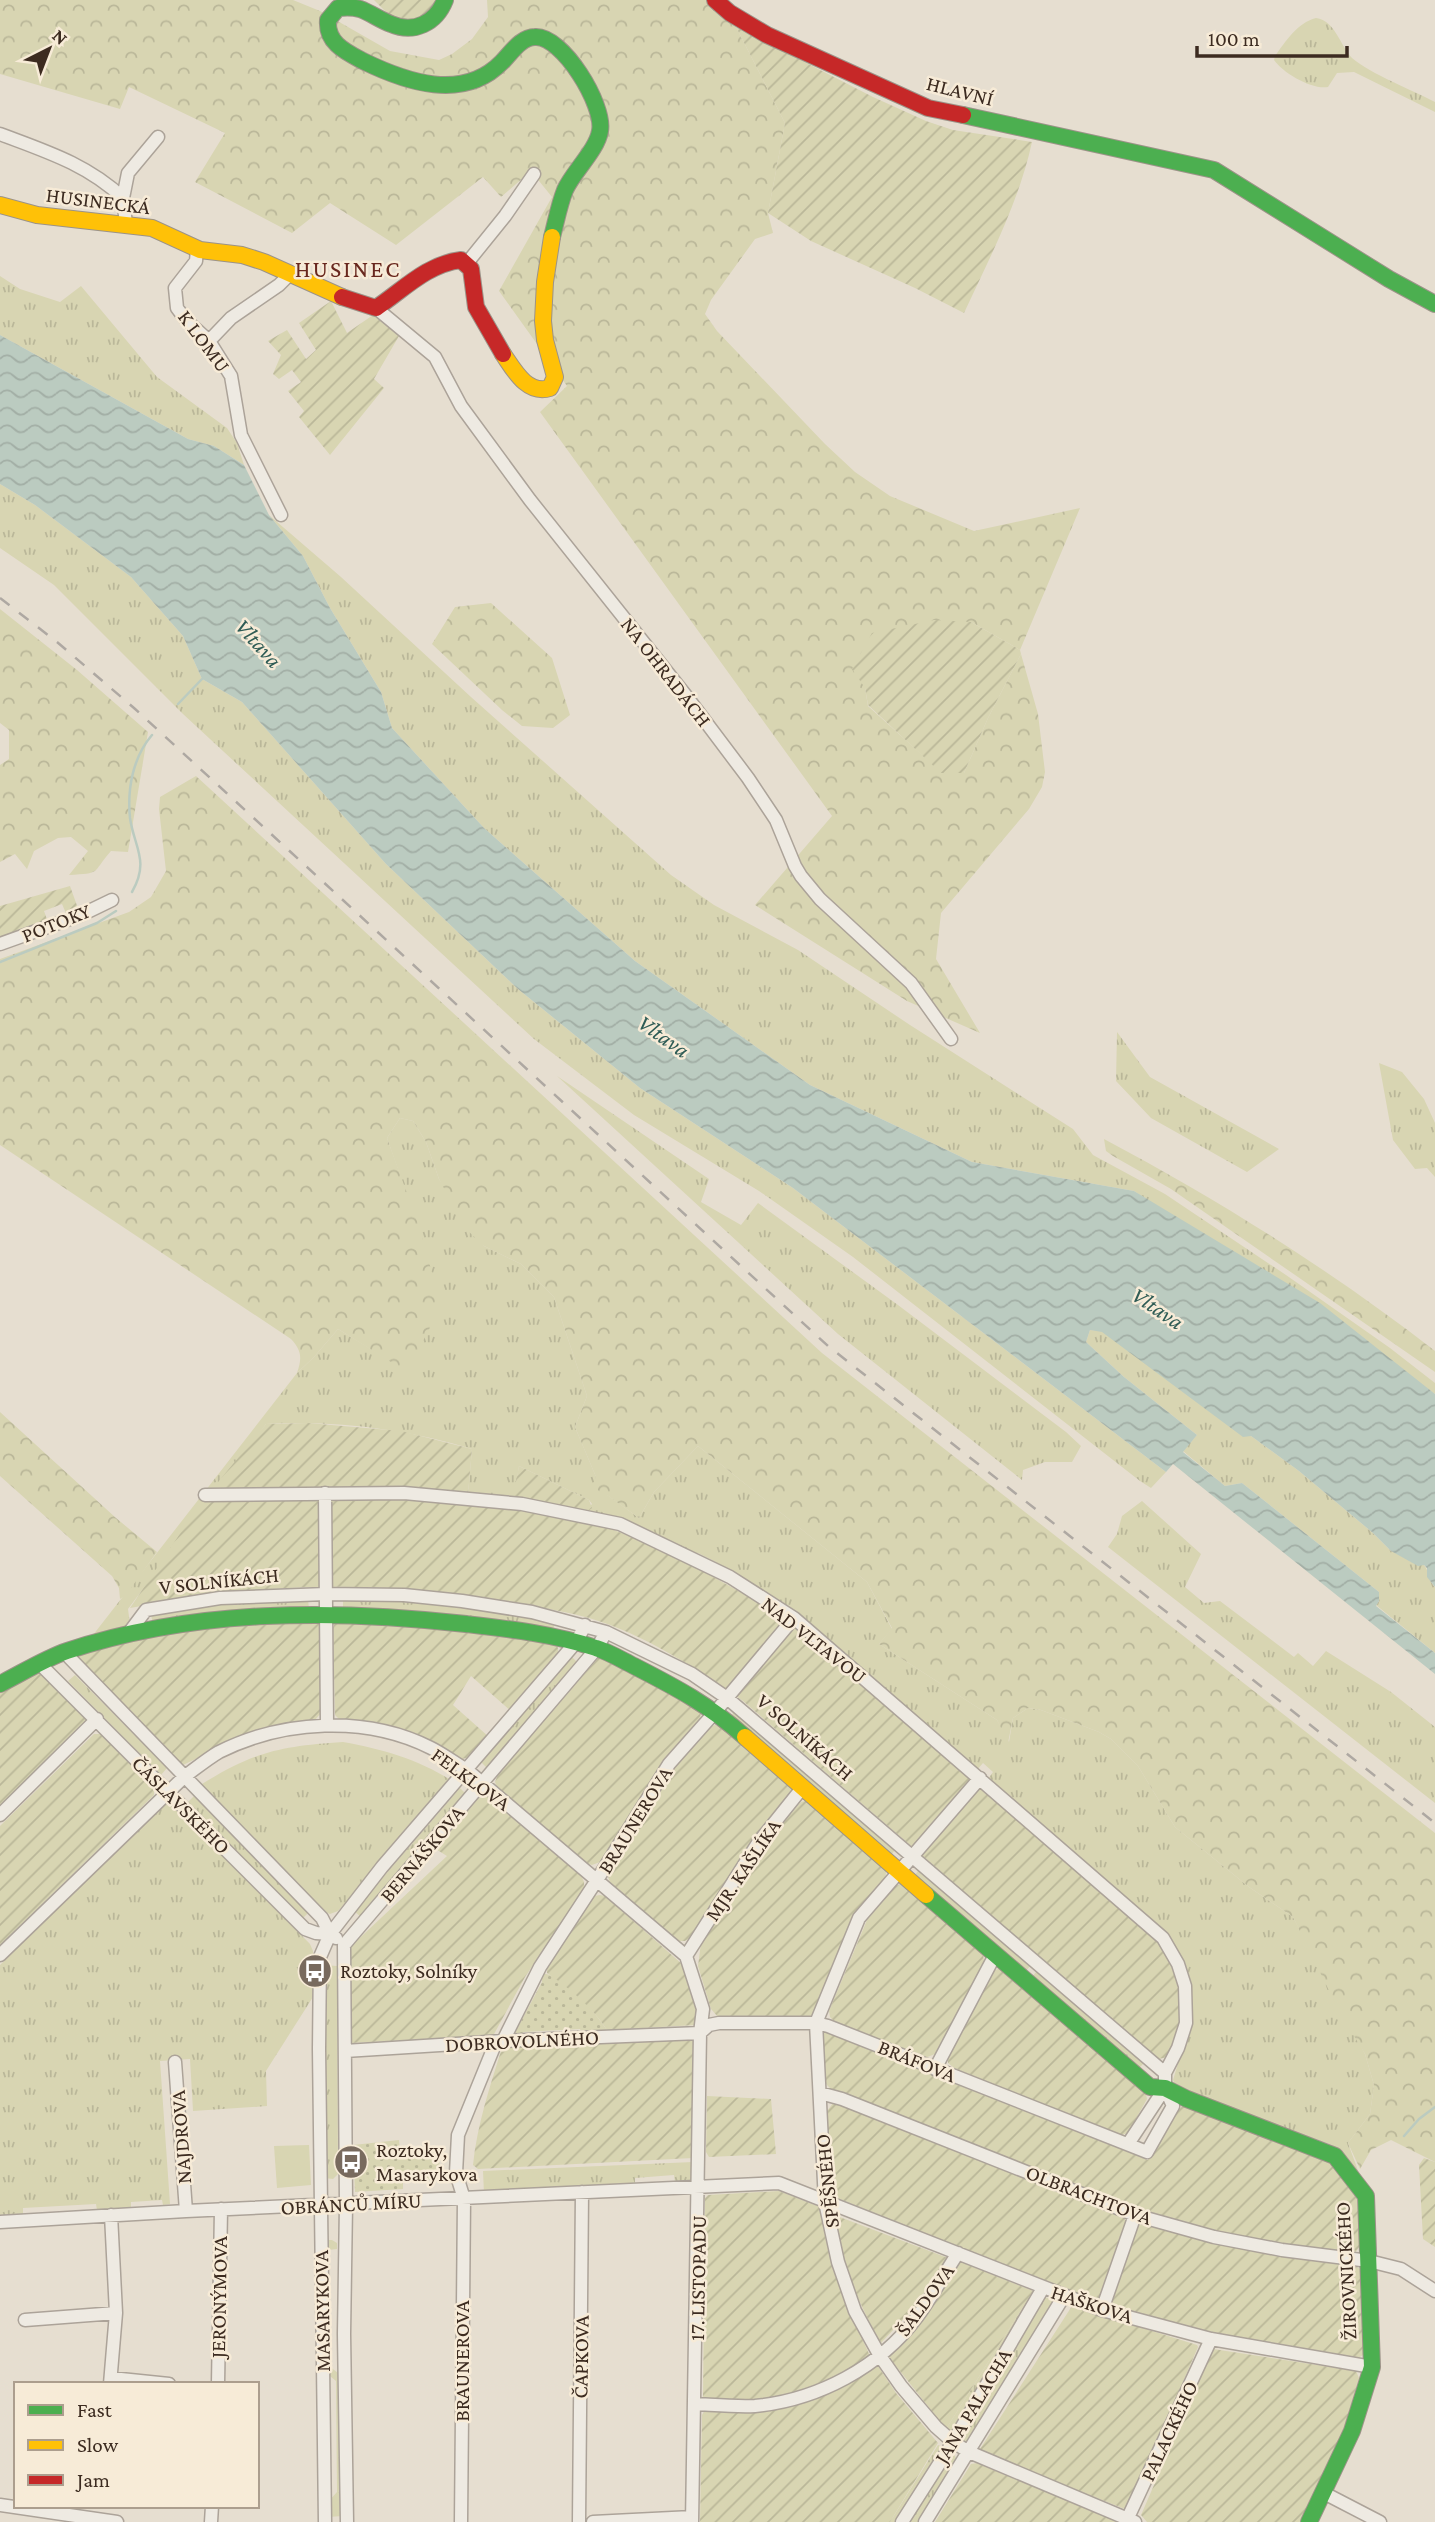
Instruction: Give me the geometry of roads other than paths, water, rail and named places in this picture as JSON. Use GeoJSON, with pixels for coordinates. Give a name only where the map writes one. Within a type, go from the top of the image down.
{"type":"FeatureCollection","features":[{"type":"Feature","properties":{"kind":"street"},"geometry":{"type":"LineString","coordinates":[[376,308],[445,262],[461,260],[467,263],[473,276],[476,308],[521,379],[530,387],[539,390],[550,387],[555,377],[543,321],[551,241],[565,190],[600,134],[600,107],[559,49],[551,40],[541,36],[521,41],[490,73],[474,81],[433,86],[404,79],[355,57],[334,42],[328,34],[328,20],[338,8],[353,7],[391,26],[416,28],[429,22],[441,11],[444,0]]}},
{"type":"Feature","properties":{"kind":"street","name":"HLAVNÍ"},"geometry":{"type":"LineString","coordinates":[[715,0],[730,13],[767,35],[928,108],[1214,170],[1389,279],[1435,304]]}},
{"type":"Feature","properties":{"kind":"street"},"geometry":{"type":"LineString","coordinates":[[0,134],[68,159],[123,198]]}},
{"type":"Feature","properties":{"kind":"street"},"geometry":{"type":"LineString","coordinates":[[126,224],[123,198],[128,173],[158,137]]}},
{"type":"Feature","properties":{"kind":"street"},"geometry":{"type":"LineString","coordinates":[[467,263],[534,174]]}},
{"type":"Feature","properties":{"kind":"street","name":"HUSINECKÁ"},"geometry":{"type":"LineString","coordinates":[[0,205],[51,218],[126,224],[172,234],[197,249],[246,256],[291,273],[348,300],[376,308]]}},
{"type":"Feature","properties":{"kind":"street","name":"K LOMU"},"geometry":{"type":"LineString","coordinates":[[197,249],[196,261],[175,288],[177,308],[209,341],[231,376],[241,435],[281,515]]}},
{"type":"Feature","properties":{"kind":"street"},"geometry":{"type":"LineString","coordinates":[[209,341],[231,318],[279,285],[291,273]]}},
{"type":"Feature","properties":{"kind":"street","name":"NA OHRADÁCH"},"geometry":{"type":"LineString","coordinates":[[376,308],[429,351],[440,365],[461,406],[530,500],[748,778],[776,820],[794,866],[820,899],[911,983],[951,1039]]}},
{"type":"Feature","properties":{"kind":"street","name":"POTOKY"},"geometry":{"type":"LineString","coordinates":[[0,944],[80,915],[112,900]]}},
{"type":"Feature","properties":{"kind":"street"},"geometry":{"type":"LineString","coordinates":[[325,1493],[327,1724]]}},
{"type":"Feature","properties":{"kind":"street","name":"NAD VLTAVOU"},"geometry":{"type":"LineString","coordinates":[[205,1495],[404,1493],[522,1504],[620,1524],[730,1577],[794,1618],[1163,1938],[1178,1964],[1185,1986],[1186,2023],[1165,2080]]}},
{"type":"Feature","properties":{"kind":"street","name":"V SOLNÍKÁCH"},"geometry":{"type":"LineString","coordinates":[[0,1684],[64,1652],[128,1634],[222,1618],[327,1615],[460,1622],[518,1630],[597,1647],[684,1691],[722,1705],[912,1857],[1165,2080],[1150,2087],[995,1955],[803,1787],[722,1705],[692,1674],[606,1632],[532,1612],[462,1601],[404,1595],[326,1594],[220,1598],[146,1610],[128,1634]]}},
{"type":"Feature","properties":{"kind":"street","name":"BRAUNEROVA"},"geometry":{"type":"LineString","coordinates":[[461,2522],[464,2199],[456,2173],[458,2135],[500,2041],[540,1967],[669,1763],[722,1705],[794,1618]]}},
{"type":"Feature","properties":{"kind":"street","name":"BERNÁŠKOVA"},"geometry":{"type":"LineString","coordinates":[[330,1934],[382,1867],[576,1641],[585,1625]]}},
{"type":"Feature","properties":{"kind":"street","name":"BERNÁŠKOVA"},"geometry":{"type":"LineString","coordinates":[[344,1945],[597,1647],[606,1632]]}},
{"type":"Feature","properties":{"kind":"street","name":"ČÁSLAVSKÉHO"},"geometry":{"type":"LineString","coordinates":[[64,1652],[322,1918],[330,1934],[344,1945]]}},
{"type":"Feature","properties":{"kind":"street","name":"ČÁSLAVSKÉHO"},"geometry":{"type":"LineString","coordinates":[[39,1663],[305,1929],[330,1934]]}},
{"type":"Feature","properties":{"kind":"street"},"geometry":{"type":"LineString","coordinates":[[0,1815],[97,1719]]}},
{"type":"Feature","properties":{"kind":"street","name":"FELKLOVA"},"geometry":{"type":"LineString","coordinates":[[0,1955],[184,1777],[218,1753],[264,1735],[327,1724],[392,1734],[430,1748],[467,1770],[686,1956]]}},
{"type":"Feature","properties":{"kind":"street","name":"SPĚŠNÉHO"},"geometry":{"type":"LineString","coordinates":[[980,1778],[859,1918],[816,2023],[825,2202],[838,2262],[855,2311],[880,2357],[909,2397],[936,2427],[969,2452],[1130,2520]]}},
{"type":"Feature","properties":{"kind":"street","name":"MJR. KAŠLÍKA"},"geometry":{"type":"LineString","coordinates":[[686,1956],[758,1843],[803,1787]]}},
{"type":"Feature","properties":{"kind":"street","name":"MASARYKOVA"},"geometry":{"type":"LineString","coordinates":[[325,2522],[320,1957],[330,1934]]}},
{"type":"Feature","properties":{"kind":"street","name":"MASARYKOVA"},"geometry":{"type":"LineString","coordinates":[[344,1945],[347,2522]]}},
{"type":"Feature","properties":{"kind":"street"},"geometry":{"type":"LineString","coordinates":[[935,2069],[995,1955]]}},
{"type":"Feature","properties":{"kind":"street"},"geometry":{"type":"LineString","coordinates":[[686,1956],[703,2009],[700,2033]]}},
{"type":"Feature","properties":{"kind":"street","name":"BRÁFOVA"},"geometry":{"type":"LineString","coordinates":[[700,2033],[709,2025],[719,2023],[816,2023],[828,2026],[1128,2144]]}},
{"type":"Feature","properties":{"kind":"street","name":"DOBROVOLNÉHO"},"geometry":{"type":"LineString","coordinates":[[345,2051],[500,2041],[700,2033]]}},
{"type":"Feature","properties":{"kind":"street","name":"17. LISTOPADU"},"geometry":{"type":"LineString","coordinates":[[692,2520],[700,2033]]}},
{"type":"Feature","properties":{"kind":"street","name":"NAJDROVA"},"geometry":{"type":"LineString","coordinates":[[175,2062],[186,2211]]}},
{"type":"Feature","properties":{"kind":"street"},"geometry":{"type":"LineString","coordinates":[[1165,2080],[1173,2106],[1147,2152],[1128,2144],[1165,2080]]}},
{"type":"Feature","properties":{"kind":"street","name":"ŽIROVNICKÉHO"},"geometry":{"type":"LineString","coordinates":[[1165,2080],[1186,2099],[1335,2156],[1366,2196],[1371,2367],[1352,2431],[1309,2522]]}},
{"type":"Feature","properties":{"kind":"street","name":"OLBRACHTOVA"},"geometry":{"type":"LineString","coordinates":[[820,2094],[842,2099],[1135,2215],[1214,2237],[1369,2261],[1401,2269],[1435,2291]]}},
{"type":"Feature","properties":{"kind":"street","name":"OBRÁNCŮ MÍRU"},"geometry":{"type":"LineString","coordinates":[[0,2222],[779,2183],[825,2202]]}},
{"type":"Feature","properties":{"kind":"street","name":"ČAPKOVA"},"geometry":{"type":"LineString","coordinates":[[579,2522],[582,2192]]}},
{"type":"Feature","properties":{"kind":"street","name":"HAŠKOVA"},"geometry":{"type":"LineString","coordinates":[[825,2202],[1102,2310],[1211,2339],[1371,2367]]}},
{"type":"Feature","properties":{"kind":"street","name":"JERONÝMOVA"},"geometry":{"type":"LineString","coordinates":[[218,2382],[221,2210]]}},
{"type":"Feature","properties":{"kind":"street"},"geometry":{"type":"LineString","coordinates":[[111,2215],[116,2314],[111,2381],[130,2382]]}},
{"type":"Feature","properties":{"kind":"street"},"geometry":{"type":"LineString","coordinates":[[1102,2310],[1135,2215]]}},
{"type":"Feature","properties":{"kind":"street","name":"ŠALDOVA"},"geometry":{"type":"LineString","coordinates":[[696,2404],[755,2406],[798,2397],[832,2385],[880,2357],[916,2318],[958,2253]]}},
{"type":"Feature","properties":{"kind":"street","name":"JANA PALACHA"},"geometry":{"type":"LineString","coordinates":[[902,2522],[953,2442],[1043,2288]]}},
{"type":"Feature","properties":{"kind":"street","name":"JANA PALACHA"},"geometry":{"type":"LineString","coordinates":[[925,2522],[1064,2296]]}},
{"type":"Feature","properties":{"kind":"street"},"geometry":{"type":"LineString","coordinates":[[25,2320],[116,2314]]}},
{"type":"Feature","properties":{"kind":"street","name":"PALACKÉHO"},"geometry":{"type":"LineString","coordinates":[[1130,2520],[1211,2339]]}},
{"type":"Feature","properties":{"kind":"street"},"geometry":{"type":"LineString","coordinates":[[1324,2493],[1380,2522]]}},
{"type":"Feature","properties":{"kind":"street"},"geometry":{"type":"LineString","coordinates":[[25,2508],[92,2516],[117,2522]]}},
{"type":"Feature","properties":{"kind":"street"},"geometry":{"type":"LineString","coordinates":[[593,2522],[692,2520]]}},
{"type":"Feature","properties":{"kind":"water","name":"Vltava"},"geometry":{"type":"Polygon","coordinates":[[[0,335],[188,439],[214,446],[244,465],[269,515],[303,556],[330,608],[381,692],[392,728],[484,828],[635,961],[810,1085],[972,1162],[1134,1191],[1320,1303],[1435,1394],[1435,1587],[1427,1577],[1427,1568],[1424,1565],[1418,1566],[1391,1551],[1299,1471],[1251,1436],[1243,1437],[1102,1332],[1090,1330],[1086,1342],[1124,1377],[1197,1435],[1183,1452],[1225,1486],[1242,1483],[1379,1592],[1376,1606],[1435,1653],[1435,1674],[1173,1464],[1166,1472],[793,1188],[640,1088],[518,989],[386,864],[242,702],[202,679],[183,636],[131,577],[35,505],[0,484],[0,335]]]}},
{"type":"Feature","properties":{"kind":"waterway"},"geometry":{"type":"LineString","coordinates":[[178,704],[202,679]]}},
{"type":"Feature","properties":{"kind":"waterway"},"geometry":{"type":"LineString","coordinates":[[132,892],[140,871],[140,863],[130,818],[131,785],[140,753],[152,735]]}},
{"type":"Feature","properties":{"kind":"waterway"},"geometry":{"type":"LineString","coordinates":[[0,962],[97,923],[116,911]]}},
{"type":"Feature","properties":{"kind":"waterway"},"geometry":{"type":"LineString","coordinates":[[1404,2136],[1419,2119],[1435,2107]]}},
{"type":"Feature","properties":{"kind":"railway"},"geometry":{"type":"LineString","coordinates":[[0,598],[57,642],[134,708],[828,1346],[1435,1823]]}},
{"type":"Feature","properties":{"kind":"place","name":"Roztoky, Solníky"},"geometry":{"type":"Point","coordinates":[315,1971]}},
{"type":"Feature","properties":{"kind":"place","name":"Roztoky, Masarykova"},"geometry":{"type":"Point","coordinates":[351,2162]}},
{"type":"Feature","properties":{"kind":"district","name":"HUSINEC"},"geometry":{"type":"Point","coordinates":[348,269]}}]}
